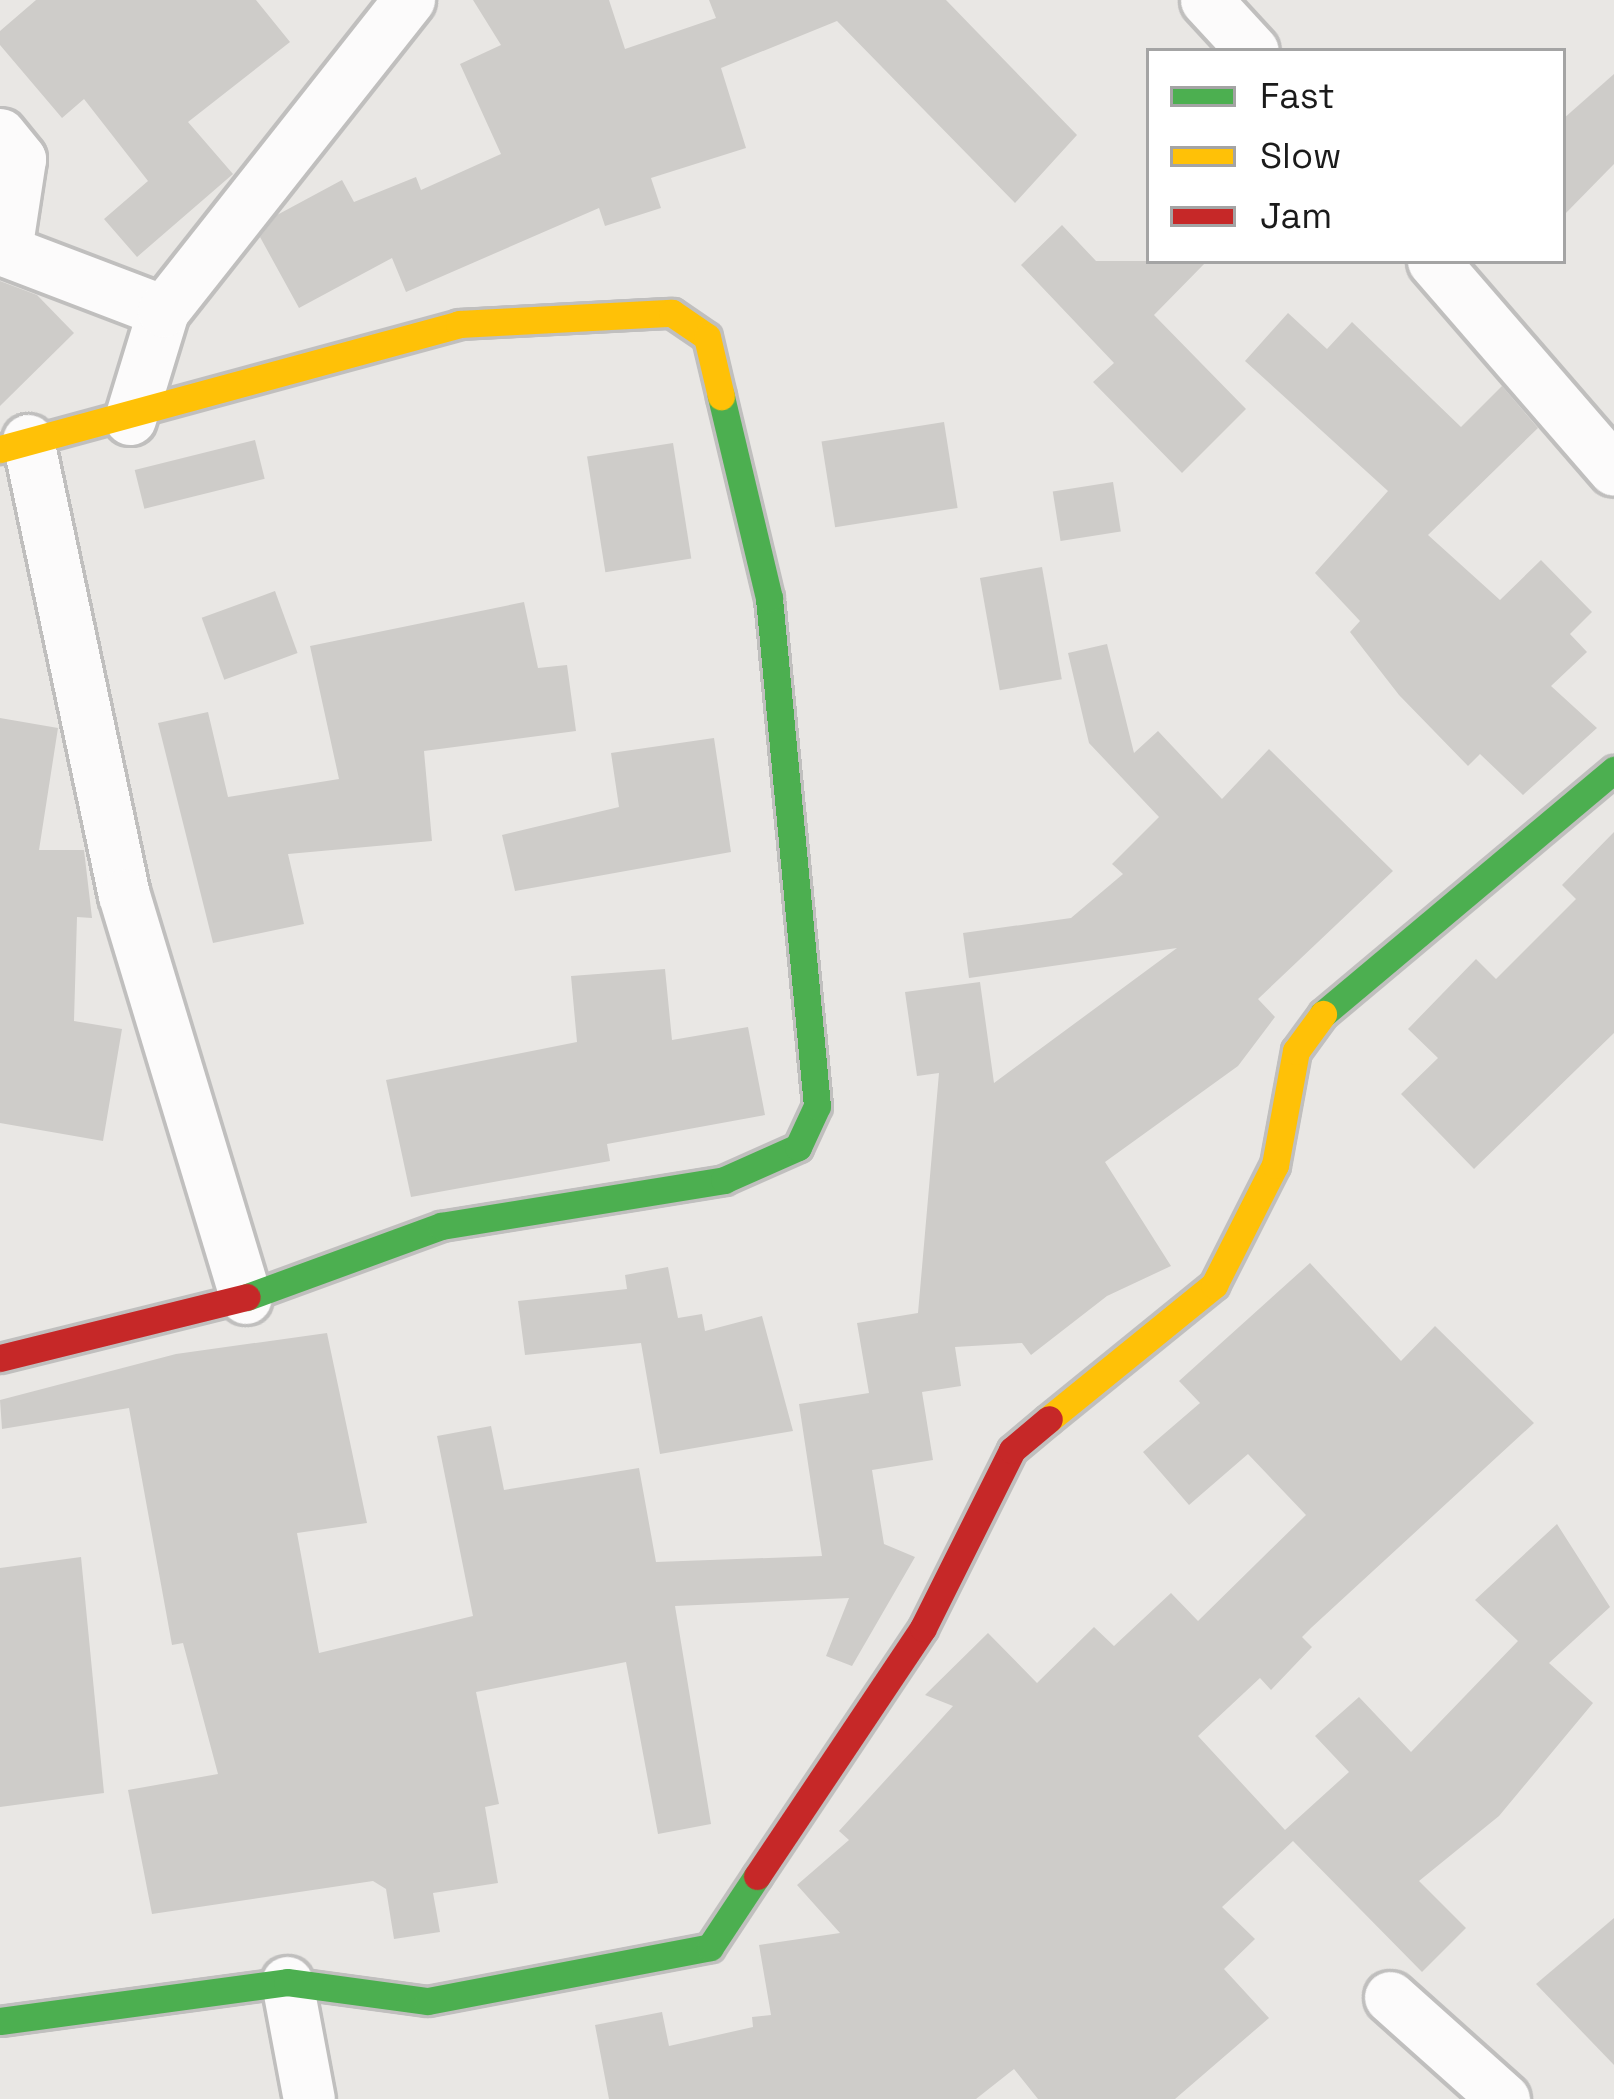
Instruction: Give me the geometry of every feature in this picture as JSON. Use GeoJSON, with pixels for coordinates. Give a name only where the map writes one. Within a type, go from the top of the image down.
{"type":"FeatureCollection","features":[{"type":"Feature","properties":{"kind":"street"},"geometry":{"type":"LineString","coordinates":[[130,419],[163,310],[409,0]]}},
{"type":"Feature","properties":{"kind":"street"},"geometry":{"type":"LineString","coordinates":[[1206,0],[1250,48]]}},
{"type":"Feature","properties":{"kind":"street"},"geometry":{"type":"LineString","coordinates":[[0,134],[20,159],[6,251],[163,310]]}},
{"type":"Feature","properties":{"kind":"street"},"geometry":{"type":"LineString","coordinates":[[1436,264],[1614,470]]}},
{"type":"Feature","properties":{"kind":"street"},"geometry":{"type":"LineString","coordinates":[[0,1358],[246,1298],[441,1226],[724,1180],[798,1148],[817,1106],[816,1053],[769,598],[724,380],[706,337],[672,313],[459,323],[130,419],[14,445],[124,895],[246,1298]]}},
{"type":"Feature","properties":{"kind":"street"},"geometry":{"type":"LineString","coordinates":[[0,2020],[287,1982],[428,2001],[710,1947],[922,1628],[1012,1450],[1214,1285],[1275,1165],[1296,1051],[1343,988],[1614,770]]}},
{"type":"Feature","properties":{"kind":"street"},"geometry":{"type":"LineString","coordinates":[[287,1982],[309,2099]]}},
{"type":"Feature","properties":{"kind":"street"},"geometry":{"type":"LineString","coordinates":[[1390,1997],[1504,2099]]}},
{"type":"Feature","properties":{"kind":"building"},"geometry":{"type":"Polygon","coordinates":[[[36,0],[256,0],[290,42],[188,122],[233,174],[137,257],[104,219],[148,181],[84,99],[62,118],[0,45],[0,31],[36,0]]]}},
{"type":"Feature","properties":{"kind":"building"},"geometry":{"type":"Polygon","coordinates":[[[473,0],[609,0],[625,49],[716,18],[709,0],[946,0],[1077,135],[1015,203],[837,21],[721,68],[746,148],[651,178],[661,208],[605,226],[599,208],[406,292],[392,258],[299,308],[260,237],[277,215],[342,180],[354,202],[416,177],[421,190],[501,154],[460,64],[501,45],[473,0]]]}},
{"type":"Feature","properties":{"kind":"building"},"geometry":{"type":"Polygon","coordinates":[[[1614,74],[1614,164],[1566,213],[1566,116],[1614,74]]]}},
{"type":"Feature","properties":{"kind":"building"},"geometry":{"type":"Polygon","coordinates":[[[1062,225],[1096,261],[1204,264],[1154,315],[1246,409],[1182,473],[1093,382],[1114,363],[1021,265],[1062,225]]]}},
{"type":"Feature","properties":{"kind":"building"},"geometry":{"type":"Polygon","coordinates":[[[0,281],[37,295],[74,333],[0,406],[0,281]]]}},
{"type":"Feature","properties":{"kind":"building"},"geometry":{"type":"Polygon","coordinates":[[[1288,313],[1327,349],[1352,322],[1461,427],[1502,386],[1538,428],[1428,535],[1500,600],[1541,560],[1592,612],[1570,634],[1587,652],[1551,686],[1597,728],[1523,795],[1480,754],[1468,766],[1399,695],[1350,632],[1360,621],[1315,573],[1388,491],[1245,361],[1288,313]]]}},
{"type":"Feature","properties":{"kind":"building"},"geometry":{"type":"Polygon","coordinates":[[[944,422],[958,508],[835,527],[822,441],[944,422]]]}},
{"type":"Feature","properties":{"kind":"building"},"geometry":{"type":"Polygon","coordinates":[[[255,440],[265,479],[144,509],[135,470],[255,440]]]}},
{"type":"Feature","properties":{"kind":"building"},"geometry":{"type":"Polygon","coordinates":[[[673,443],[691,559],[605,572],[587,457],[673,443]]]}},
{"type":"Feature","properties":{"kind":"building"},"geometry":{"type":"Polygon","coordinates":[[[1113,482],[1121,531],[1061,541],[1053,492],[1113,482]]]}},
{"type":"Feature","properties":{"kind":"building"},"geometry":{"type":"Polygon","coordinates":[[[1042,567],[1062,679],[1000,690],[980,578],[1042,567]]]}},
{"type":"Feature","properties":{"kind":"building"},"geometry":{"type":"Polygon","coordinates":[[[275,591],[298,653],[224,680],[202,618],[275,591]]]}},
{"type":"Feature","properties":{"kind":"building"},"geometry":{"type":"Polygon","coordinates":[[[524,602],[538,668],[567,665],[576,731],[424,751],[432,841],[288,854],[304,924],[213,943],[158,723],[208,712],[228,797],[339,779],[310,646],[524,602]]]}},
{"type":"Feature","properties":{"kind":"building"},"geometry":{"type":"Polygon","coordinates":[[[1107,644],[1134,753],[1158,731],[1222,799],[1269,749],[1393,871],[1258,999],[1275,1017],[1238,1066],[1105,1162],[1171,1266],[1107,1296],[1031,1355],[1022,1343],[955,1347],[961,1386],[922,1392],[933,1460],[872,1470],[884,1544],[915,1557],[852,1666],[826,1656],[849,1598],[675,1606],[711,1824],[658,1834],[626,1662],[476,1692],[499,1804],[485,1807],[498,1883],[433,1893],[440,1932],[394,1939],[386,1889],[373,1881],[152,1914],[128,1790],[218,1774],[183,1643],[172,1645],[129,1408],[2,1429],[0,1400],[176,1354],[327,1333],[367,1523],[297,1533],[319,1653],[473,1616],[437,1436],[491,1426],[504,1490],[639,1468],[656,1562],[822,1556],[799,1404],[869,1393],[857,1323],[918,1313],[939,1073],[917,1076],[905,992],[980,982],[994,1083],[1177,948],[969,978],[963,933],[1071,918],[1123,874],[1112,864],[1159,817],[1089,743],[1068,653],[1107,644]]]}},
{"type":"Feature","properties":{"kind":"building"},"geometry":{"type":"Polygon","coordinates":[[[0,718],[58,728],[39,850],[84,850],[92,918],[77,917],[74,1021],[122,1029],[103,1141],[0,1123],[0,718]]]}},
{"type":"Feature","properties":{"kind":"building"},"geometry":{"type":"Polygon","coordinates":[[[714,738],[731,852],[515,891],[502,835],[619,807],[611,753],[714,738]]]}},
{"type":"Feature","properties":{"kind":"building"},"geometry":{"type":"Polygon","coordinates":[[[1614,832],[1614,1033],[1474,1169],[1401,1094],[1438,1058],[1408,1029],[1476,959],[1496,979],[1576,899],[1562,885],[1614,832]]]}},
{"type":"Feature","properties":{"kind":"building"},"geometry":{"type":"Polygon","coordinates":[[[665,969],[672,1040],[748,1027],[765,1115],[607,1144],[610,1161],[411,1197],[386,1080],[577,1042],[571,976],[665,969]]]}},
{"type":"Feature","properties":{"kind":"building"},"geometry":{"type":"Polygon","coordinates":[[[1310,1263],[1401,1361],[1435,1326],[1534,1423],[1302,1637],[1312,1647],[1271,1690],[1260,1678],[1198,1736],[1285,1830],[1349,1772],[1315,1736],[1359,1697],[1411,1752],[1518,1641],[1475,1600],[1557,1524],[1610,1607],[1549,1663],[1593,1703],[1499,1816],[1419,1881],[1466,1928],[1422,1972],[1293,1841],[1222,1907],[1255,1939],[1224,1969],[1269,2018],[1175,2099],[1038,2099],[1014,2069],[976,2099],[609,2099],[595,2025],[662,2012],[669,2046],[753,2027],[752,2017],[771,2015],[759,1945],[840,1933],[797,1885],[849,1840],[839,1831],[953,1706],[925,1695],[988,1633],[1037,1683],[1094,1627],[1114,1646],[1171,1593],[1198,1621],[1306,1515],[1248,1454],[1189,1505],[1143,1452],[1200,1403],[1179,1381],[1310,1263]]]}},
{"type":"Feature","properties":{"kind":"building"},"geometry":{"type":"Polygon","coordinates":[[[668,1267],[678,1318],[702,1314],[705,1331],[762,1316],[793,1431],[660,1454],[641,1343],[525,1355],[518,1301],[627,1289],[625,1275],[668,1267]]]}},
{"type":"Feature","properties":{"kind":"building"},"geometry":{"type":"Polygon","coordinates":[[[81,1557],[104,1793],[0,1807],[0,1568],[81,1557]]]}},
{"type":"Feature","properties":{"kind":"building"},"geometry":{"type":"Polygon","coordinates":[[[1614,1918],[1614,2065],[1536,1984],[1614,1918]]]}},
{"type":"Feature","properties":{"kind":"traffic: fast"},"geometry":{"type":"LineString","coordinates":[[247,1297],[441,1226],[724,1180],[798,1147],[817,1106],[769,598],[721,396]]}},
{"type":"Feature","properties":{"kind":"traffic: fast"},"geometry":{"type":"LineString","coordinates":[[1323,1014],[1614,770]]}},
{"type":"Feature","properties":{"kind":"traffic: fast"},"geometry":{"type":"LineString","coordinates":[[0,2021],[287,1982],[428,2001],[710,1947],[757,1876]]}},
{"type":"Feature","properties":{"kind":"traffic: slow"},"geometry":{"type":"LineString","coordinates":[[0,449],[459,324],[672,313],[707,337],[721,396]]}},
{"type":"Feature","properties":{"kind":"traffic: slow"},"geometry":{"type":"LineString","coordinates":[[1049,1419],[1214,1285],[1275,1165],[1296,1051],[1323,1014]]}},
{"type":"Feature","properties":{"kind":"traffic: jam"},"geometry":{"type":"LineString","coordinates":[[0,1358],[247,1297]]}},
{"type":"Feature","properties":{"kind":"traffic: jam"},"geometry":{"type":"LineString","coordinates":[[757,1876],[923,1628],[1012,1450],[1049,1419]]}}]}
